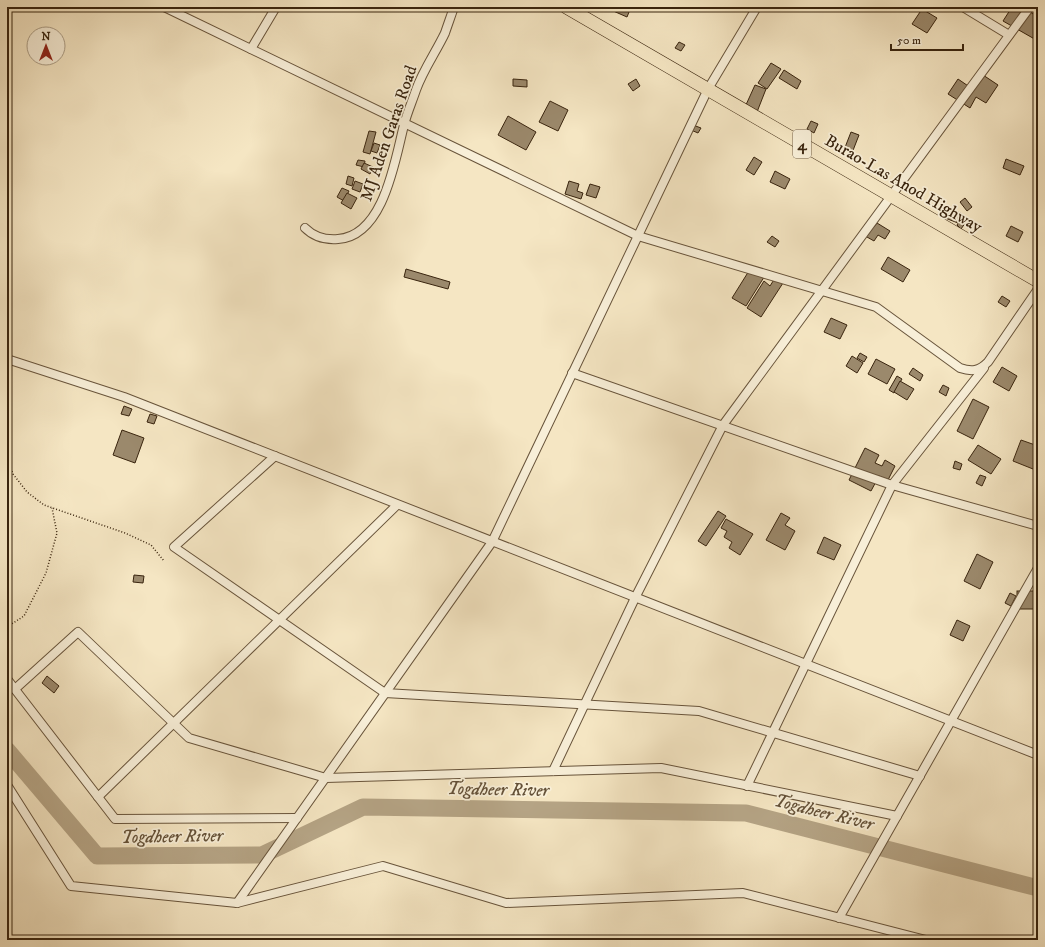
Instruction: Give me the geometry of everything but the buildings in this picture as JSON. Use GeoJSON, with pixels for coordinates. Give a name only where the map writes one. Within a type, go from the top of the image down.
{"type":"FeatureCollection","features":[{"type":"Feature","properties":{"kind":"highway","name":"Burao-Las Anod Highway"},"geometry":{"type":"LineString","coordinates":[[566,7],[1038,282]]}},
{"type":"Feature","properties":{"kind":"street"},"geometry":{"type":"LineString","coordinates":[[164,7],[638,236],[876,307],[960,368],[974,371],[980,369],[988,362]]}},
{"type":"Feature","properties":{"kind":"street"},"geometry":{"type":"LineString","coordinates":[[251,49],[276,7]]}},
{"type":"Feature","properties":{"kind":"street","name":"MJ Aden Garas Road"},"geometry":{"type":"LineString","coordinates":[[305,228],[311,233],[331,240],[346,239],[364,229],[377,211],[386,191],[396,160],[404,123],[417,86],[444,33],[454,7]]}},
{"type":"Feature","properties":{"kind":"street"},"geometry":{"type":"LineString","coordinates":[[237,903],[492,542],[708,89],[756,7]]}},
{"type":"Feature","properties":{"kind":"street"},"geometry":{"type":"LineString","coordinates":[[963,7],[1009,35]]}},
{"type":"Feature","properties":{"kind":"street"},"geometry":{"type":"LineString","coordinates":[[553,772],[635,598],[723,426],[1030,7]]}},
{"type":"Feature","properties":{"kind":"street"},"geometry":{"type":"LineString","coordinates":[[747,786],[892,485],[988,362],[1038,289]]}},
{"type":"Feature","properties":{"kind":"street"},"geometry":{"type":"LineString","coordinates":[[7,359],[124,397],[635,598],[1038,754]]}},
{"type":"Feature","properties":{"kind":"street"},"geometry":{"type":"LineString","coordinates":[[572,373],[892,485],[1038,526]]}},
{"type":"Feature","properties":{"kind":"street"},"geometry":{"type":"LineString","coordinates":[[276,456],[174,546],[385,693],[699,711],[920,776]]}},
{"type":"Feature","properties":{"kind":"street"},"geometry":{"type":"LineString","coordinates":[[98,798],[397,505]]}},
{"type":"Feature","properties":{"kind":"street"},"geometry":{"type":"LineString","coordinates":[[839,918],[1038,568]]}},
{"type":"Feature","properties":{"kind":"street"},"geometry":{"type":"LineString","coordinates":[[15,689],[78,632],[189,738],[326,778],[661,768],[897,816]]}},
{"type":"Feature","properties":{"kind":"street"},"geometry":{"type":"LineString","coordinates":[[7,678],[114,819],[297,818]]}},
{"type":"Feature","properties":{"kind":"street"},"geometry":{"type":"LineString","coordinates":[[7,785],[71,886],[237,903],[383,866],[506,903],[743,893],[926,940]]}},
{"type":"Feature","properties":{"kind":"path"},"geometry":{"type":"LineString","coordinates":[[7,457],[13,474],[26,492],[44,505],[125,533],[145,542],[151,545],[164,561]]}},
{"type":"Feature","properties":{"kind":"path"},"geometry":{"type":"LineString","coordinates":[[7,626],[24,616],[46,573],[57,533],[52,508]]}},
{"type":"Feature","properties":{"kind":"waterway","name":"Togdheer River"},"geometry":{"type":"LineString","coordinates":[[7,750],[97,856],[262,855],[363,807],[746,813],[1038,888]]}}]}
